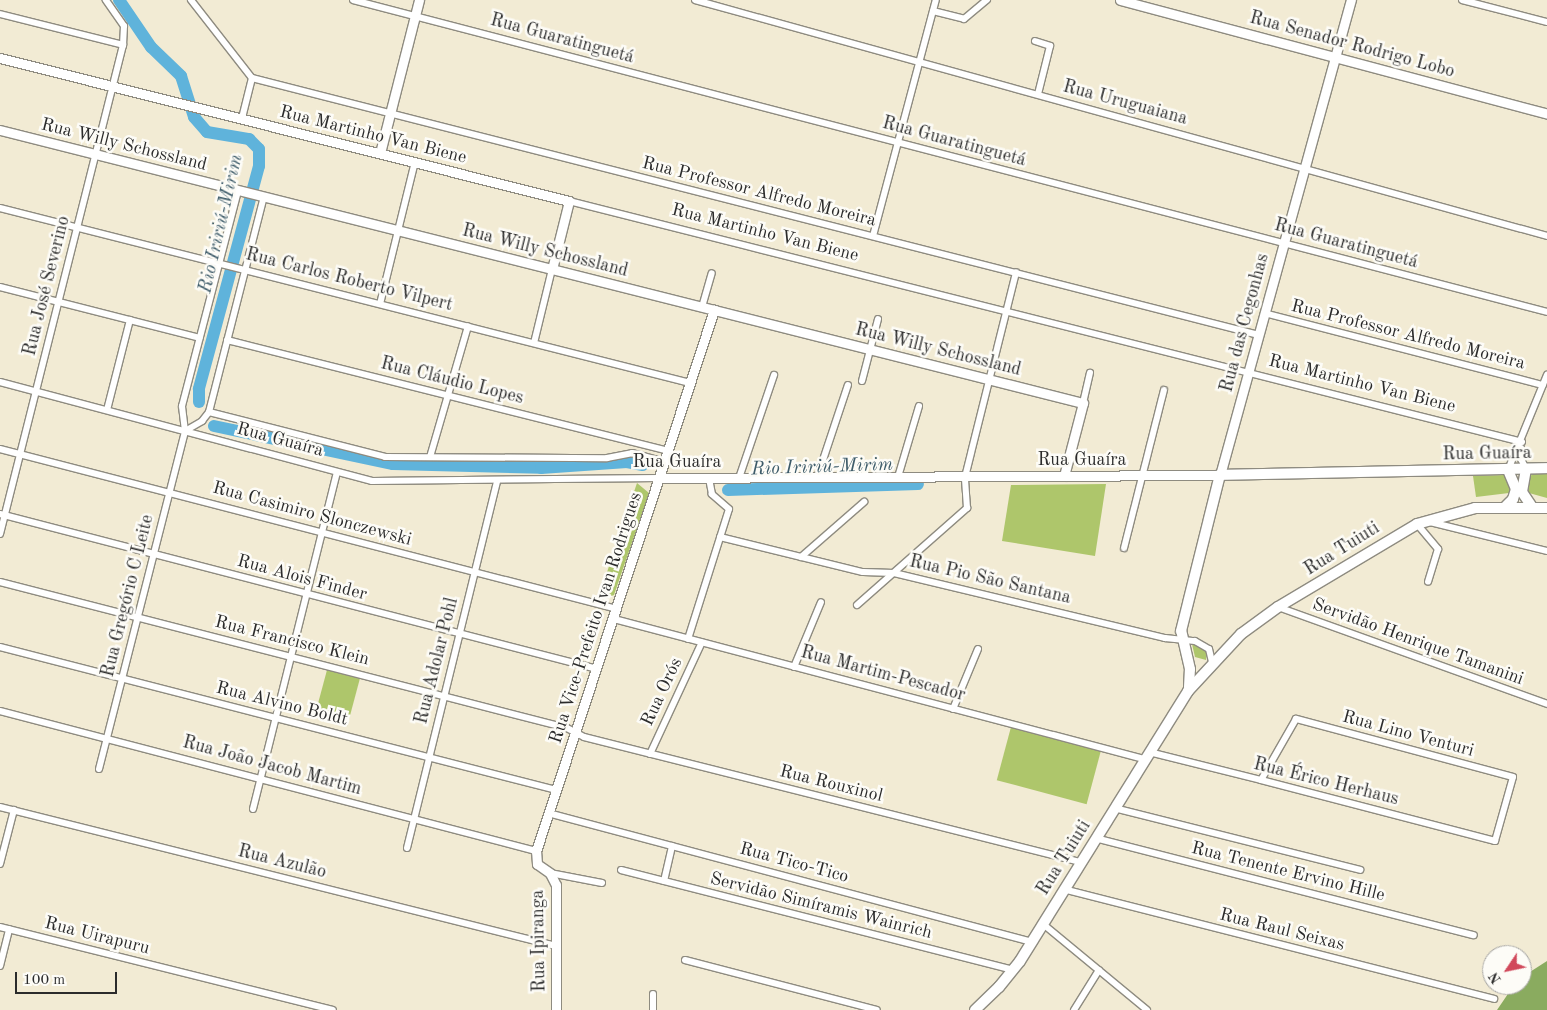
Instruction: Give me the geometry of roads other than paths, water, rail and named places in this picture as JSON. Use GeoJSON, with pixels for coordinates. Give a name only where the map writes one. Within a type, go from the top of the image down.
{"type":"FeatureCollection","features":[{"type":"Feature","properties":{"kind":"main road","name":"Rua Guaíra"},"geometry":{"type":"LineString","coordinates":[[1220,475],[1547,468]]}},
{"type":"Feature","properties":{"kind":"main road"},"geometry":{"type":"LineString","coordinates":[[1526,469],[1522,492],[1532,507]]}},
{"type":"Feature","properties":{"kind":"main road"},"geometry":{"type":"LineString","coordinates":[[1506,506],[1516,489],[1508,470]]}},
{"type":"Feature","properties":{"kind":"main road","name":"Rua das Cegonhas"},"geometry":{"type":"LineString","coordinates":[[1186,656],[1181,639],[1220,475]]}},
{"type":"Feature","properties":{"kind":"main road","name":"Rua Tuiuti"},"geometry":{"type":"LineString","coordinates":[[975,1010],[1014,970],[1188,691],[1212,662],[1241,634],[1278,607],[1421,522],[1465,510],[1506,506],[1547,508]]}},
{"type":"Feature","properties":{"kind":"main road"},"geometry":{"type":"LineString","coordinates":[[1186,656],[1199,664],[1212,662]]}},
{"type":"Feature","properties":{"kind":"main road","name":"Rua Tuiuti"},"geometry":{"type":"LineString","coordinates":[[1186,656],[1190,669],[1188,691]]}},
{"type":"Feature","properties":{"kind":"street","name":"Rua José Severino"},"geometry":{"type":"LineString","coordinates":[[0,534],[2,515],[20,454],[123,45],[124,26],[106,0]]}},
{"type":"Feature","properties":{"kind":"street"},"geometry":{"type":"LineString","coordinates":[[191,0],[252,78],[242,118]]}},
{"type":"Feature","properties":{"kind":"street","name":"Rua Guaratinguetá"},"geometry":{"type":"LineString","coordinates":[[353,0],[1547,312]]}},
{"type":"Feature","properties":{"kind":"street"},"geometry":{"type":"LineString","coordinates":[[380,153],[418,0]]}},
{"type":"Feature","properties":{"kind":"street","name":"Rua Uruguaiana"},"geometry":{"type":"LineString","coordinates":[[695,0],[1304,167],[1547,236]]}},
{"type":"Feature","properties":{"kind":"street"},"geometry":{"type":"LineString","coordinates":[[873,236],[936,0]]}},
{"type":"Feature","properties":{"kind":"street"},"geometry":{"type":"LineString","coordinates":[[933,11],[964,19],[987,0]]}},
{"type":"Feature","properties":{"kind":"street","name":"Rua Senador Rodrigo Lobo"},"geometry":{"type":"LineString","coordinates":[[1120,0],[1547,114]]}},
{"type":"Feature","properties":{"kind":"street","name":"Rua das Cegonhas"},"geometry":{"type":"LineString","coordinates":[[1220,475],[1351,0]]}},
{"type":"Feature","properties":{"kind":"street"},"geometry":{"type":"LineString","coordinates":[[1462,0],[1547,22]]}},
{"type":"Feature","properties":{"kind":"street"},"geometry":{"type":"LineString","coordinates":[[0,14],[123,45]]}},
{"type":"Feature","properties":{"kind":"street"},"geometry":{"type":"LineString","coordinates":[[1035,41],[1050,46],[1038,94]]}},
{"type":"Feature","properties":{"kind":"street","name":"Rua Martinho Van Biene"},"geometry":{"type":"LineString","coordinates":[[0,58],[1522,442]]}},
{"type":"Feature","properties":{"kind":"street","name":"Rua Professor Alfredo Moreira"},"geometry":{"type":"LineString","coordinates":[[252,78],[1259,335]]}},
{"type":"Feature","properties":{"kind":"street","name":"Rua Willy Schossland"},"geometry":{"type":"LineString","coordinates":[[0,130],[1083,403]]}},
{"type":"Feature","properties":{"kind":"street"},"geometry":{"type":"LineString","coordinates":[[380,304],[415,162]]}},
{"type":"Feature","properties":{"kind":"street","name":"Rua Gregório C Leite"},"geometry":{"type":"LineString","coordinates":[[99,769],[186,431],[182,406],[241,191]]}},
{"type":"Feature","properties":{"kind":"street"},"geometry":{"type":"LineString","coordinates":[[186,431],[202,421],[209,412],[245,269],[260,196]]}},
{"type":"Feature","properties":{"kind":"street"},"geometry":{"type":"LineString","coordinates":[[534,343],[569,201]]}},
{"type":"Feature","properties":{"kind":"street","name":"Rua Carlos Roberto Vilpert"},"geometry":{"type":"LineString","coordinates":[[0,208],[690,383]]}},
{"type":"Feature","properties":{"kind":"street"},"geometry":{"type":"LineString","coordinates":[[857,605],[964,513],[968,503],[964,477],[1016,272]]}},
{"type":"Feature","properties":{"kind":"street"},"geometry":{"type":"LineString","coordinates":[[702,307],[712,273]]}},
{"type":"Feature","properties":{"kind":"street"},"geometry":{"type":"LineString","coordinates":[[0,287],[200,338]]}},
{"type":"Feature","properties":{"kind":"street","name":"Rua Vice-Prefeito Ivan Rodrigues"},"geometry":{"type":"LineString","coordinates":[[536,851],[614,619],[714,310]]}},
{"type":"Feature","properties":{"kind":"street","name":"Rua Professor Alfredo Moreira"},"geometry":{"type":"LineString","coordinates":[[1264,314],[1543,385]]}},
{"type":"Feature","properties":{"kind":"street"},"geometry":{"type":"LineString","coordinates":[[862,381],[878,319]]}},
{"type":"Feature","properties":{"kind":"street"},"geometry":{"type":"LineString","coordinates":[[106,410],[130,320]]}},
{"type":"Feature","properties":{"kind":"street"},"geometry":{"type":"LineString","coordinates":[[430,458],[468,326]]}},
{"type":"Feature","properties":{"kind":"street","name":"Rua Cláudio Lopes"},"geometry":{"type":"LineString","coordinates":[[227,340],[668,451]]}},
{"type":"Feature","properties":{"kind":"street"},"geometry":{"type":"LineString","coordinates":[[1064,476],[1090,373]]}},
{"type":"Feature","properties":{"kind":"street"},"geometry":{"type":"LineString","coordinates":[[739,478],[774,375]]}},
{"type":"Feature","properties":{"kind":"street"},"geometry":{"type":"LineString","coordinates":[[1508,470],[1522,442],[1547,375]]}},
{"type":"Feature","properties":{"kind":"street","name":"Rua Guaíra"},"geometry":{"type":"LineString","coordinates":[[0,382],[337,472],[384,482],[660,478],[1220,475]]}},
{"type":"Feature","properties":{"kind":"street"},"geometry":{"type":"LineString","coordinates":[[817,478],[848,385]]}},
{"type":"Feature","properties":{"kind":"street"},"geometry":{"type":"LineString","coordinates":[[1124,548],[1164,390]]}},
{"type":"Feature","properties":{"kind":"street"},"geometry":{"type":"LineString","coordinates":[[898,477],[919,406]]}},
{"type":"Feature","properties":{"kind":"street"},"geometry":{"type":"LineString","coordinates":[[209,412],[385,457],[607,458],[632,453],[665,462]]}},
{"type":"Feature","properties":{"kind":"street"},"geometry":{"type":"LineString","coordinates":[[1522,442],[1520,455],[1526,469]]}},
{"type":"Feature","properties":{"kind":"street","name":"Rua Casimiro Slonczewski"},"geometry":{"type":"LineString","coordinates":[[0,448],[617,609]]}},
{"type":"Feature","properties":{"kind":"street"},"geometry":{"type":"LineString","coordinates":[[253,809],[337,472]]}},
{"type":"Feature","properties":{"kind":"street"},"geometry":{"type":"LineString","coordinates":[[688,639],[729,509],[712,494],[709,478]]}},
{"type":"Feature","properties":{"kind":"street","name":"Rua Adolar Pohl"},"geometry":{"type":"LineString","coordinates":[[407,848],[497,481]]}},
{"type":"Feature","properties":{"kind":"street"},"geometry":{"type":"LineString","coordinates":[[801,556],[864,502]]}},
{"type":"Feature","properties":{"kind":"street","name":"Rua Alois Finder"},"geometry":{"type":"LineString","coordinates":[[2,515],[597,669]]}},
{"type":"Feature","properties":{"kind":"street"},"geometry":{"type":"LineString","coordinates":[[1421,522],[1547,551]]}},
{"type":"Feature","properties":{"kind":"street"},"geometry":{"type":"LineString","coordinates":[[1421,522],[1438,548],[1428,582]]}},
{"type":"Feature","properties":{"kind":"street","name":"Rua Pio São Santana"},"geometry":{"type":"LineString","coordinates":[[720,537],[872,574],[894,573],[1205,645],[1211,652],[1212,662]]}},
{"type":"Feature","properties":{"kind":"street","name":"Rua Francisco Klein"},"geometry":{"type":"LineString","coordinates":[[0,582],[291,656],[576,732]]}},
{"type":"Feature","properties":{"kind":"street"},"geometry":{"type":"LineString","coordinates":[[794,667],[821,602]]}},
{"type":"Feature","properties":{"kind":"street","name":"Servidão Henrique Tamanini"},"geometry":{"type":"LineString","coordinates":[[1278,607],[1547,704]]}},
{"type":"Feature","properties":{"kind":"street","name":"Rua Martim-Pescador"},"geometry":{"type":"LineString","coordinates":[[614,619],[953,709],[1147,755]]}},
{"type":"Feature","properties":{"kind":"street","name":"Rua Orós"},"geometry":{"type":"LineString","coordinates":[[650,754],[702,642]]}},
{"type":"Feature","properties":{"kind":"street","name":"Rua Alvino Boldt"},"geometry":{"type":"LineString","coordinates":[[0,647],[556,790]]}},
{"type":"Feature","properties":{"kind":"street"},"geometry":{"type":"LineString","coordinates":[[953,709],[978,648]]}},
{"type":"Feature","properties":{"kind":"street","name":"Rua João Jacob Martim"},"geometry":{"type":"LineString","coordinates":[[0,711],[536,851]]}},
{"type":"Feature","properties":{"kind":"street","name":"Rua Lino Venturi"},"geometry":{"type":"LineString","coordinates":[[1261,780],[1296,719],[1513,777],[1495,841]]}},
{"type":"Feature","properties":{"kind":"street","name":"Rua Rouxinol"},"geometry":{"type":"LineString","coordinates":[[576,732],[584,737],[1080,862]]}},
{"type":"Feature","properties":{"kind":"street","name":"Rua Érico Herhaus"},"geometry":{"type":"LineString","coordinates":[[1147,755],[1261,780],[1495,841]]}},
{"type":"Feature","properties":{"kind":"street","name":"Rua Azulão"},"geometry":{"type":"LineString","coordinates":[[0,807],[556,946]]}},
{"type":"Feature","properties":{"kind":"street"},"geometry":{"type":"LineString","coordinates":[[1114,808],[1360,870]]}},
{"type":"Feature","properties":{"kind":"street"},"geometry":{"type":"LineString","coordinates":[[0,864],[14,810]]}},
{"type":"Feature","properties":{"kind":"street","name":"Rua Tico-Tico"},"geometry":{"type":"LineString","coordinates":[[548,813],[1032,942]]}},
{"type":"Feature","properties":{"kind":"street","name":"Rua Tenente Ervino Hille"},"geometry":{"type":"LineString","coordinates":[[1095,838],[1474,935]]}},
{"type":"Feature","properties":{"kind":"street"},"geometry":{"type":"LineString","coordinates":[[664,881],[672,846]]}},
{"type":"Feature","properties":{"kind":"street","name":"Rua Ipiranga"},"geometry":{"type":"LineString","coordinates":[[536,851],[537,864],[550,873],[556,885],[556,1010]]}},
{"type":"Feature","properties":{"kind":"street","name":"Servidão Simíramis Wainrich"},"geometry":{"type":"LineString","coordinates":[[621,870],[1014,970]]}},
{"type":"Feature","properties":{"kind":"street"},"geometry":{"type":"LineString","coordinates":[[550,873],[602,882]]}},
{"type":"Feature","properties":{"kind":"street","name":"Rua Raul Seixas"},"geometry":{"type":"LineString","coordinates":[[1063,889],[1494,999]]}},
{"type":"Feature","properties":{"kind":"street"},"geometry":{"type":"LineString","coordinates":[[1043,924],[1147,1010]]}},
{"type":"Feature","properties":{"kind":"street","name":"Rua Uirapuru"},"geometry":{"type":"LineString","coordinates":[[0,927],[333,1010]]}},
{"type":"Feature","properties":{"kind":"street"},"geometry":{"type":"LineString","coordinates":[[0,966],[9,929]]}},
{"type":"Feature","properties":{"kind":"street"},"geometry":{"type":"LineString","coordinates":[[685,960],[878,1010]]}},
{"type":"Feature","properties":{"kind":"street"},"geometry":{"type":"LineString","coordinates":[[1074,1010],[1099,970]]}},
{"type":"Feature","properties":{"kind":"street"},"geometry":{"type":"LineString","coordinates":[[653,994],[653,1010]]}},
{"type":"Feature","properties":{"kind":"waterway","name":"Rio Iririú-Mirim"},"geometry":{"type":"LineString","coordinates":[[119,0],[151,47],[181,76],[194,117],[207,132],[249,139],[259,149],[259,166],[199,389],[199,402]]}},
{"type":"Feature","properties":{"kind":"waterway","name":"Rio Iririú-Mirim"},"geometry":{"type":"LineString","coordinates":[[214,426],[393,464],[541,468],[627,462],[643,465]]}},
{"type":"Feature","properties":{"kind":"waterway","name":"Rio Iririú-Mirim"},"geometry":{"type":"LineString","coordinates":[[728,490],[918,484]]}}]}
